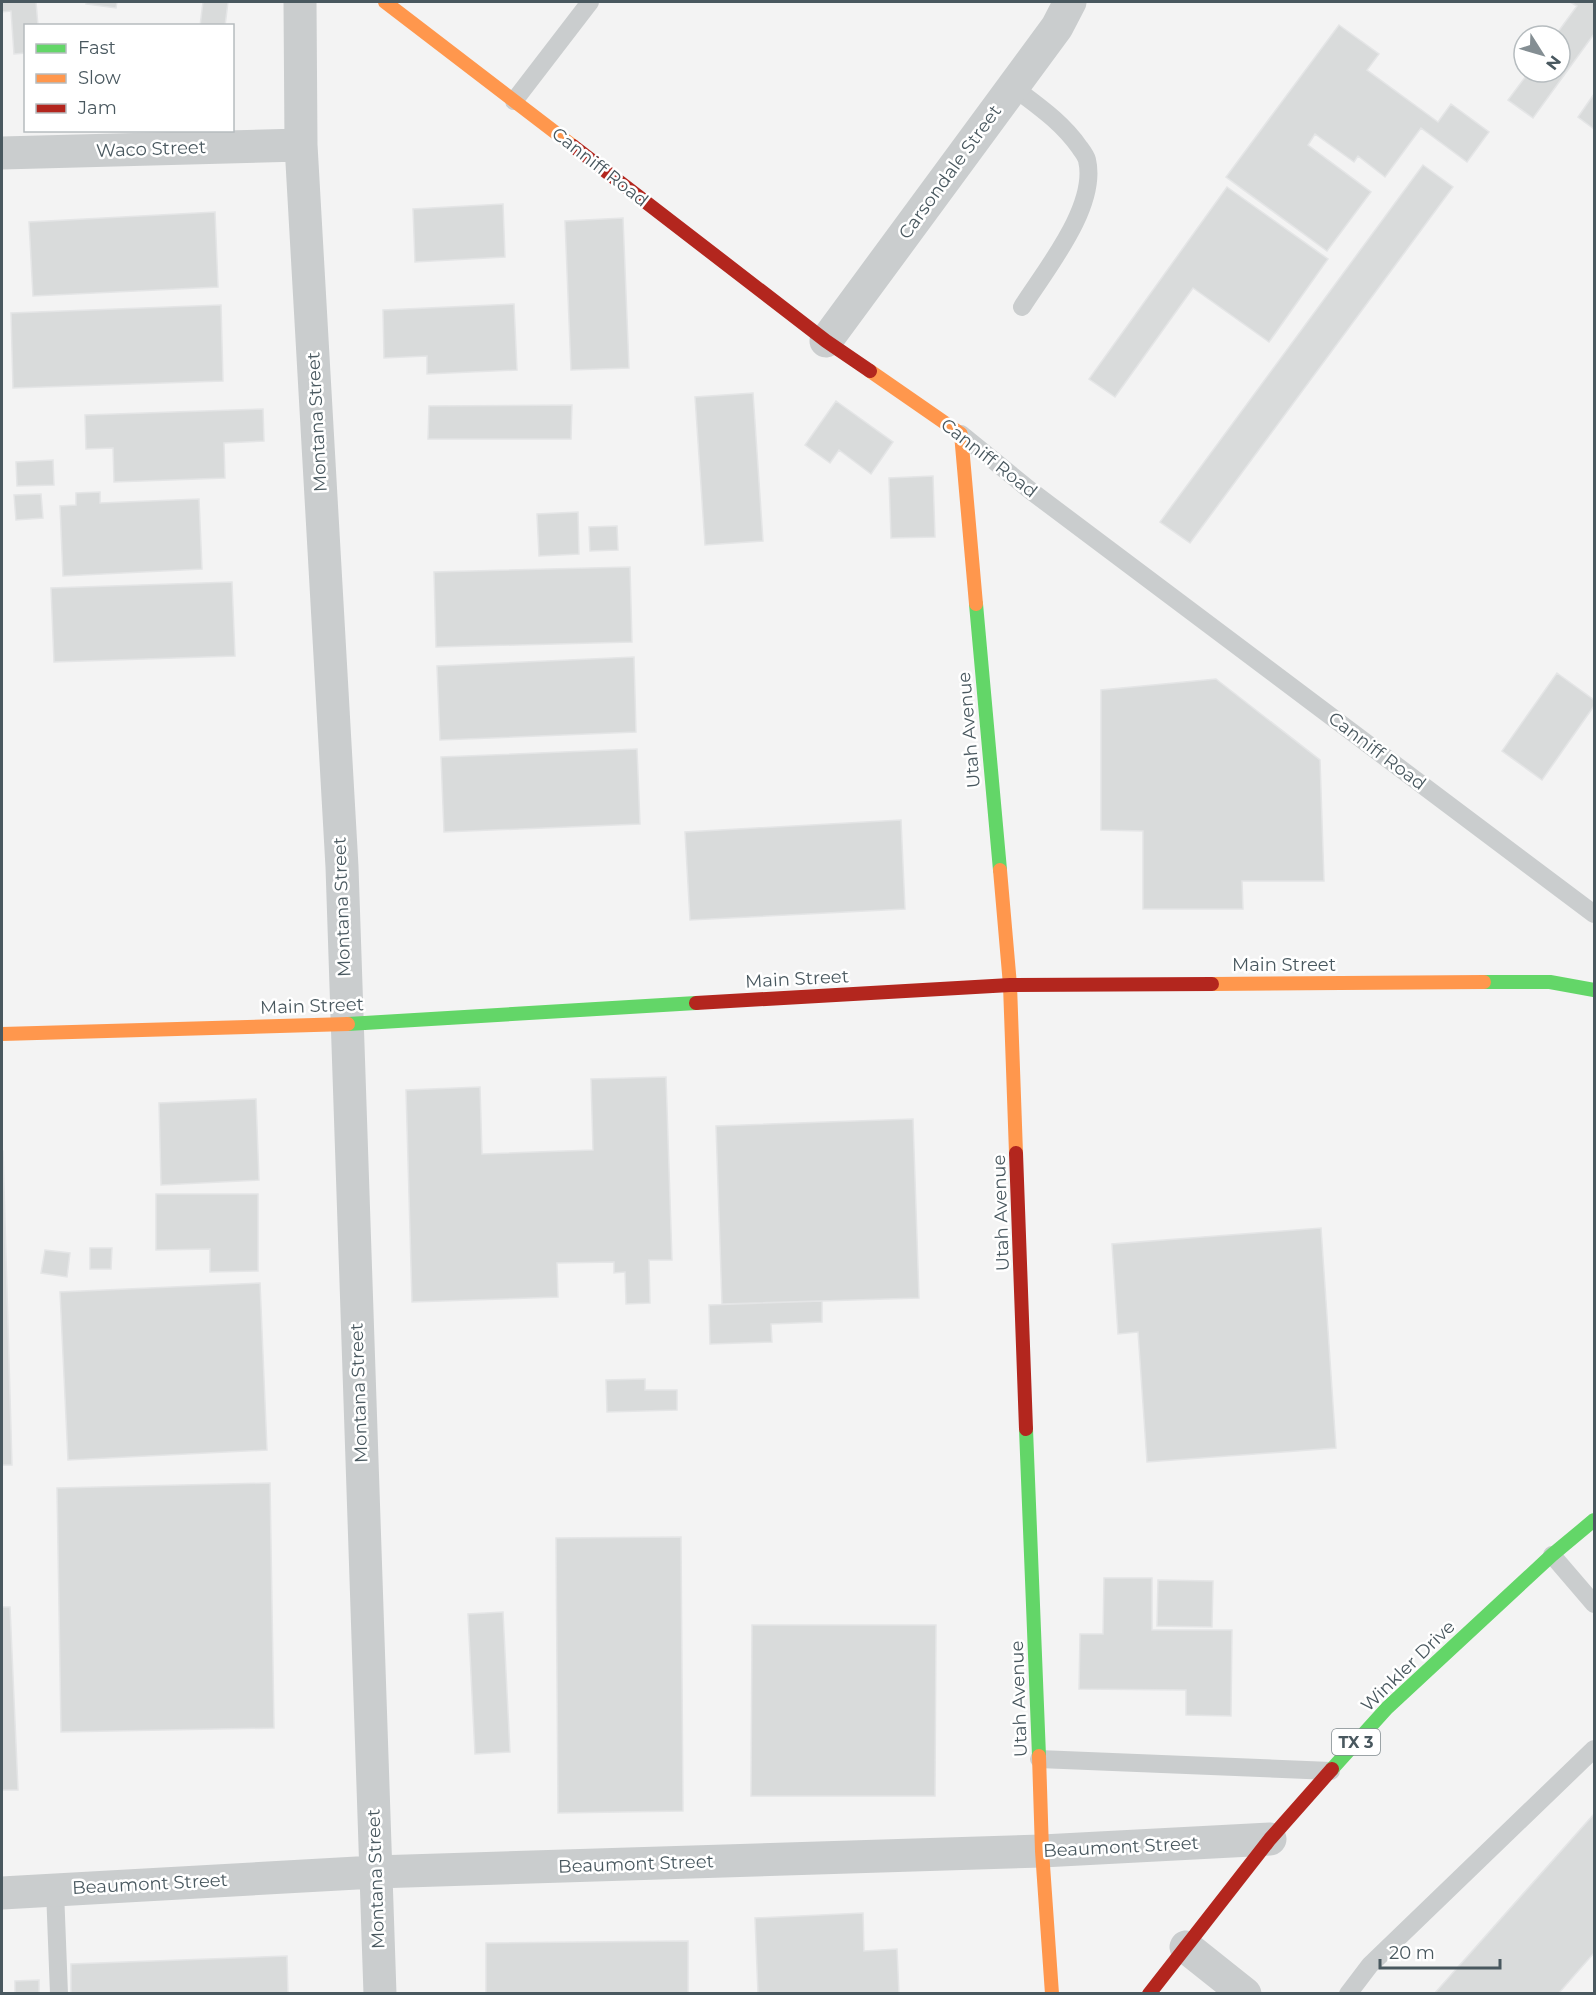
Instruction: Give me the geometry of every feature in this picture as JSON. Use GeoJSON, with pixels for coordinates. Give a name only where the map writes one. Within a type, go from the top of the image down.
{"type":"FeatureCollection","features":[{"type":"Feature","properties":{"kind":"street","name":"Montana Street"},"geometry":{"type":"LineString","coordinates":[[300,2],[301,145],[342,867],[380,1994]]}},
{"type":"Feature","properties":{"kind":"street","name":"Canniff Road"},"geometry":{"type":"LineString","coordinates":[[385,2],[826,341],[961,434]]}},
{"type":"Feature","properties":{"kind":"street","name":"Carsondale Street"},"geometry":{"type":"LineString","coordinates":[[826,341],[1057,27],[1070,2]]}},
{"type":"Feature","properties":{"kind":"street","name":"Waco Street"},"geometry":{"type":"LineString","coordinates":[[2,153],[301,145]]}},
{"type":"Feature","properties":{"kind":"street","name":"Utah Avenue"},"geometry":{"type":"LineString","coordinates":[[961,434],[1010,985],[1042,1851],[1052,1994]]}},
{"type":"Feature","properties":{"kind":"street","name":"Main Street"},"geometry":{"type":"LineString","coordinates":[[2,1034],[346,1024],[1010,985],[1550,982],[1594,990]]}},
{"type":"Feature","properties":{"kind":"street","name":"Winkler Drive"},"geometry":{"type":"LineString","coordinates":[[1149,1994],[1270,1839],[1387,1708],[1552,1555],[1594,1520]]}},
{"type":"Feature","properties":{"kind":"street","name":"Beaumont Street"},"geometry":{"type":"LineString","coordinates":[[2,1893],[375,1872],[1042,1851],[1270,1839]]}},
{"type":"Feature","properties":{"kind":"street"},"geometry":{"type":"LineString","coordinates":[[1185,1947],[1245,1994]]}},
{"type":"Feature","properties":{"kind":"lane"},"geometry":{"type":"LineString","coordinates":[[514,101],[590,2]]}},
{"type":"Feature","properties":{"kind":"lane"},"geometry":{"type":"LineString","coordinates":[[1013,87],[1051,114],[1071,135],[1087,158],[1089,188],[1079,217],[1022,307]]}},
{"type":"Feature","properties":{"kind":"lane","name":"Canniff Road"},"geometry":{"type":"LineString","coordinates":[[961,434],[1031,491],[1594,914]]}},
{"type":"Feature","properties":{"kind":"lane"},"geometry":{"type":"LineString","coordinates":[[1552,1555],[1594,1604]]}},
{"type":"Feature","properties":{"kind":"lane"},"geometry":{"type":"LineString","coordinates":[[1348,1994],[1371,1965],[1594,1749]]}},
{"type":"Feature","properties":{"kind":"lane"},"geometry":{"type":"LineString","coordinates":[[1039,1759],[1331,1771]]}},
{"type":"Feature","properties":{"kind":"lane"},"geometry":{"type":"LineString","coordinates":[[55,1890],[58,1994]]}},
{"type":"Feature","properties":{"kind":"building"},"geometry":{"type":"Polygon","coordinates":[[[2,2],[36,2],[38,24],[24,24],[24,53],[14,54],[11,11],[2,12],[2,2]]]}},
{"type":"Feature","properties":{"kind":"building"},"geometry":{"type":"Polygon","coordinates":[[[87,2],[117,2],[116,8],[86,4],[87,2]]]}},
{"type":"Feature","properties":{"kind":"building"},"geometry":{"type":"Polygon","coordinates":[[[203,2],[228,2],[225,24],[200,24],[203,2]]]}},
{"type":"Feature","properties":{"kind":"building"},"geometry":{"type":"Polygon","coordinates":[[[1570,2],[1594,2],[1594,34],[1572,64],[1572,24],[1564,24],[1577,6],[1570,2]]]}},
{"type":"Feature","properties":{"kind":"building"},"geometry":{"type":"Polygon","coordinates":[[[1339,25],[1379,54],[1367,70],[1438,122],[1451,104],[1489,132],[1467,162],[1421,128],[1385,177],[1358,156],[1354,162],[1315,134],[1308,145],[1371,192],[1327,251],[1226,177],[1339,25]]]}},
{"type":"Feature","properties":{"kind":"building"},"geometry":{"type":"Polygon","coordinates":[[[1520,84],[1558,84],[1533,118],[1508,100],[1520,84]]]}},
{"type":"Feature","properties":{"kind":"building"},"geometry":{"type":"Polygon","coordinates":[[[1594,94],[1594,129],[1578,117],[1594,94]]]}},
{"type":"Feature","properties":{"kind":"building"},"geometry":{"type":"Polygon","coordinates":[[[1423,165],[1453,187],[1190,543],[1160,522],[1423,165]]]}},
{"type":"Feature","properties":{"kind":"building"},"geometry":{"type":"Polygon","coordinates":[[[1227,187],[1328,259],[1269,342],[1193,288],[1115,397],[1089,379],[1227,187]]]}},
{"type":"Feature","properties":{"kind":"building"},"geometry":{"type":"Polygon","coordinates":[[[503,204],[505,257],[415,262],[413,209],[503,204]]]}},
{"type":"Feature","properties":{"kind":"building"},"geometry":{"type":"Polygon","coordinates":[[[215,212],[218,287],[33,296],[29,222],[215,212]]]}},
{"type":"Feature","properties":{"kind":"building"},"geometry":{"type":"Polygon","coordinates":[[[623,218],[629,368],[571,370],[565,221],[623,218]]]}},
{"type":"Feature","properties":{"kind":"building"},"geometry":{"type":"Polygon","coordinates":[[[514,304],[517,370],[427,374],[427,356],[384,358],[383,310],[514,304]]]}},
{"type":"Feature","properties":{"kind":"building"},"geometry":{"type":"Polygon","coordinates":[[[221,305],[223,381],[13,388],[11,313],[221,305]]]}},
{"type":"Feature","properties":{"kind":"building"},"geometry":{"type":"Polygon","coordinates":[[[753,393],[763,541],[705,545],[695,397],[753,393]]]}},
{"type":"Feature","properties":{"kind":"building"},"geometry":{"type":"Polygon","coordinates":[[[836,401],[893,442],[871,474],[839,450],[830,463],[805,445],[836,401]]]}},
{"type":"Feature","properties":{"kind":"building"},"geometry":{"type":"Polygon","coordinates":[[[572,405],[571,439],[428,439],[429,406],[572,405]]]}},
{"type":"Feature","properties":{"kind":"building"},"geometry":{"type":"Polygon","coordinates":[[[263,409],[264,441],[224,443],[225,478],[114,482],[113,448],[86,449],[85,415],[263,409]]]}},
{"type":"Feature","properties":{"kind":"building"},"geometry":{"type":"Polygon","coordinates":[[[53,460],[54,485],[17,486],[16,462],[53,460]]]}},
{"type":"Feature","properties":{"kind":"building"},"geometry":{"type":"Polygon","coordinates":[[[933,476],[935,537],[891,538],[889,478],[933,476]]]}},
{"type":"Feature","properties":{"kind":"building"},"geometry":{"type":"Polygon","coordinates":[[[100,492],[100,503],[199,499],[202,569],[63,576],[60,506],[76,505],[76,493],[100,492]]]}},
{"type":"Feature","properties":{"kind":"building"},"geometry":{"type":"Polygon","coordinates":[[[41,494],[43,518],[16,520],[14,495],[41,494]]]}},
{"type":"Feature","properties":{"kind":"building"},"geometry":{"type":"Polygon","coordinates":[[[578,512],[579,554],[539,556],[537,514],[578,512]]]}},
{"type":"Feature","properties":{"kind":"building"},"geometry":{"type":"Polygon","coordinates":[[[617,526],[618,550],[590,551],[589,527],[617,526]]]}},
{"type":"Feature","properties":{"kind":"building"},"geometry":{"type":"Polygon","coordinates":[[[630,567],[632,642],[436,647],[434,572],[630,567]]]}},
{"type":"Feature","properties":{"kind":"building"},"geometry":{"type":"Polygon","coordinates":[[[232,582],[235,656],[54,662],[51,588],[232,582]]]}},
{"type":"Feature","properties":{"kind":"building"},"geometry":{"type":"Polygon","coordinates":[[[634,657],[636,732],[440,740],[437,666],[634,657]]]}},
{"type":"Feature","properties":{"kind":"building"},"geometry":{"type":"Polygon","coordinates":[[[1557,673],[1594,700],[1594,706],[1542,780],[1502,751],[1557,673]]]}},
{"type":"Feature","properties":{"kind":"building"},"geometry":{"type":"Polygon","coordinates":[[[1216,679],[1320,760],[1324,881],[1242,881],[1243,909],[1143,909],[1143,831],[1101,830],[1101,690],[1216,679]]]}},
{"type":"Feature","properties":{"kind":"building"},"geometry":{"type":"Polygon","coordinates":[[[637,749],[640,824],[444,832],[441,757],[637,749]]]}},
{"type":"Feature","properties":{"kind":"building"},"geometry":{"type":"Polygon","coordinates":[[[901,820],[905,909],[690,920],[685,832],[901,820]]]}},
{"type":"Feature","properties":{"kind":"building"},"geometry":{"type":"Polygon","coordinates":[[[666,1077],[672,1260],[649,1260],[650,1303],[626,1304],[625,1272],[614,1273],[614,1262],[557,1263],[558,1297],[412,1302],[406,1090],[480,1087],[482,1154],[593,1150],[591,1079],[666,1077]]]}},
{"type":"Feature","properties":{"kind":"building"},"geometry":{"type":"Polygon","coordinates":[[[256,1099],[259,1180],[161,1185],[159,1103],[256,1099]]]}},
{"type":"Feature","properties":{"kind":"building"},"geometry":{"type":"Polygon","coordinates":[[[913,1119],[919,1298],[722,1304],[716,1126],[913,1119]]]}},
{"type":"Feature","properties":{"kind":"building"},"geometry":{"type":"Polygon","coordinates":[[[3,1151],[12,1465],[2,1465],[3,1151]]]}},
{"type":"Feature","properties":{"kind":"building"},"geometry":{"type":"Polygon","coordinates":[[[156,1194],[258,1194],[258,1271],[210,1272],[210,1249],[156,1250],[156,1194]]]}},
{"type":"Feature","properties":{"kind":"building"},"geometry":{"type":"Polygon","coordinates":[[[1321,1228],[1336,1448],[1147,1462],[1138,1332],[1118,1334],[1112,1244],[1321,1228]]]}},
{"type":"Feature","properties":{"kind":"building"},"geometry":{"type":"Polygon","coordinates":[[[90,1248],[112,1248],[111,1269],[90,1269],[90,1248]]]}},
{"type":"Feature","properties":{"kind":"building"},"geometry":{"type":"Polygon","coordinates":[[[45,1250],[70,1253],[67,1277],[41,1273],[45,1250]]]}},
{"type":"Feature","properties":{"kind":"building"},"geometry":{"type":"Polygon","coordinates":[[[260,1283],[267,1450],[68,1460],[60,1292],[260,1283]]]}},
{"type":"Feature","properties":{"kind":"building"},"geometry":{"type":"Polygon","coordinates":[[[822,1301],[822,1322],[771,1324],[772,1342],[710,1344],[709,1305],[822,1301]]]}},
{"type":"Feature","properties":{"kind":"building"},"geometry":{"type":"Polygon","coordinates":[[[645,1379],[645,1390],[677,1390],[677,1410],[607,1412],[606,1380],[645,1379]]]}},
{"type":"Feature","properties":{"kind":"building"},"geometry":{"type":"Polygon","coordinates":[[[270,1483],[274,1728],[61,1732],[57,1488],[270,1483]]]}},
{"type":"Feature","properties":{"kind":"building"},"geometry":{"type":"Polygon","coordinates":[[[681,1537],[683,1811],[558,1813],[556,1538],[681,1537]]]}},
{"type":"Feature","properties":{"kind":"building"},"geometry":{"type":"Polygon","coordinates":[[[1104,1578],[1152,1578],[1152,1630],[1232,1630],[1231,1716],[1186,1715],[1186,1690],[1079,1689],[1080,1634],[1103,1634],[1104,1578]]]}},
{"type":"Feature","properties":{"kind":"building"},"geometry":{"type":"Polygon","coordinates":[[[1158,1580],[1213,1581],[1212,1627],[1157,1626],[1158,1580]]]}},
{"type":"Feature","properties":{"kind":"building"},"geometry":{"type":"Polygon","coordinates":[[[2,1607],[10,1607],[18,1790],[2,1790],[2,1607]]]}},
{"type":"Feature","properties":{"kind":"building"},"geometry":{"type":"Polygon","coordinates":[[[503,1612],[510,1752],[475,1754],[468,1614],[503,1612]]]}},
{"type":"Feature","properties":{"kind":"building"},"geometry":{"type":"Polygon","coordinates":[[[752,1625],[936,1625],[935,1796],[751,1796],[752,1625]]]}},
{"type":"Feature","properties":{"kind":"building"},"geometry":{"type":"Polygon","coordinates":[[[1594,1814],[1594,1953],[1558,1994],[1434,1994],[1594,1814]]]}},
{"type":"Feature","properties":{"kind":"building"},"geometry":{"type":"Polygon","coordinates":[[[863,1913],[864,1951],[897,1949],[899,1994],[758,1994],[755,1918],[863,1913]]]}},
{"type":"Feature","properties":{"kind":"building"},"geometry":{"type":"Polygon","coordinates":[[[688,1941],[688,1994],[486,1994],[486,1943],[688,1941]]]}},
{"type":"Feature","properties":{"kind":"building"},"geometry":{"type":"Polygon","coordinates":[[[287,1956],[288,1994],[71,1994],[71,1964],[287,1956]]]}},
{"type":"Feature","properties":{"kind":"building"},"geometry":{"type":"Polygon","coordinates":[[[39,1980],[39,1994],[15,1994],[15,1981],[39,1980]]]}},
{"type":"Feature","properties":{"kind":"traffic: fast"},"geometry":{"type":"LineString","coordinates":[[976,604],[1000,870]]}},
{"type":"Feature","properties":{"kind":"traffic: fast"},"geometry":{"type":"LineString","coordinates":[[1484,982],[1550,982],[1594,990]]}},
{"type":"Feature","properties":{"kind":"traffic: fast"},"geometry":{"type":"LineString","coordinates":[[348,1024],[696,1003]]}},
{"type":"Feature","properties":{"kind":"traffic: fast"},"geometry":{"type":"LineString","coordinates":[[1026,1429],[1039,1756]]}},
{"type":"Feature","properties":{"kind":"traffic: fast"},"geometry":{"type":"LineString","coordinates":[[1332,1769],[1387,1708],[1552,1555],[1594,1520]]}},
{"type":"Feature","properties":{"kind":"traffic: slow"},"geometry":{"type":"LineString","coordinates":[[385,2],[573,146]]}},
{"type":"Feature","properties":{"kind":"traffic: slow"},"geometry":{"type":"LineString","coordinates":[[870,371],[961,434],[976,604]]}},
{"type":"Feature","properties":{"kind":"traffic: slow"},"geometry":{"type":"LineString","coordinates":[[1000,870],[1010,985],[1016,1153]]}},
{"type":"Feature","properties":{"kind":"traffic: slow"},"geometry":{"type":"LineString","coordinates":[[1212,984],[1484,982]]}},
{"type":"Feature","properties":{"kind":"traffic: slow"},"geometry":{"type":"LineString","coordinates":[[2,1034],[348,1024]]}},
{"type":"Feature","properties":{"kind":"traffic: slow"},"geometry":{"type":"LineString","coordinates":[[1039,1756],[1042,1851],[1052,1994]]}},
{"type":"Feature","properties":{"kind":"traffic: jam"},"geometry":{"type":"LineString","coordinates":[[573,146],[826,341],[870,371]]}},
{"type":"Feature","properties":{"kind":"traffic: jam"},"geometry":{"type":"LineString","coordinates":[[696,1003],[1010,985],[1212,984]]}},
{"type":"Feature","properties":{"kind":"traffic: jam"},"geometry":{"type":"LineString","coordinates":[[1016,1153],[1026,1429]]}},
{"type":"Feature","properties":{"kind":"traffic: jam"},"geometry":{"type":"LineString","coordinates":[[1149,1994],[1270,1839],[1332,1769]]}}]}
